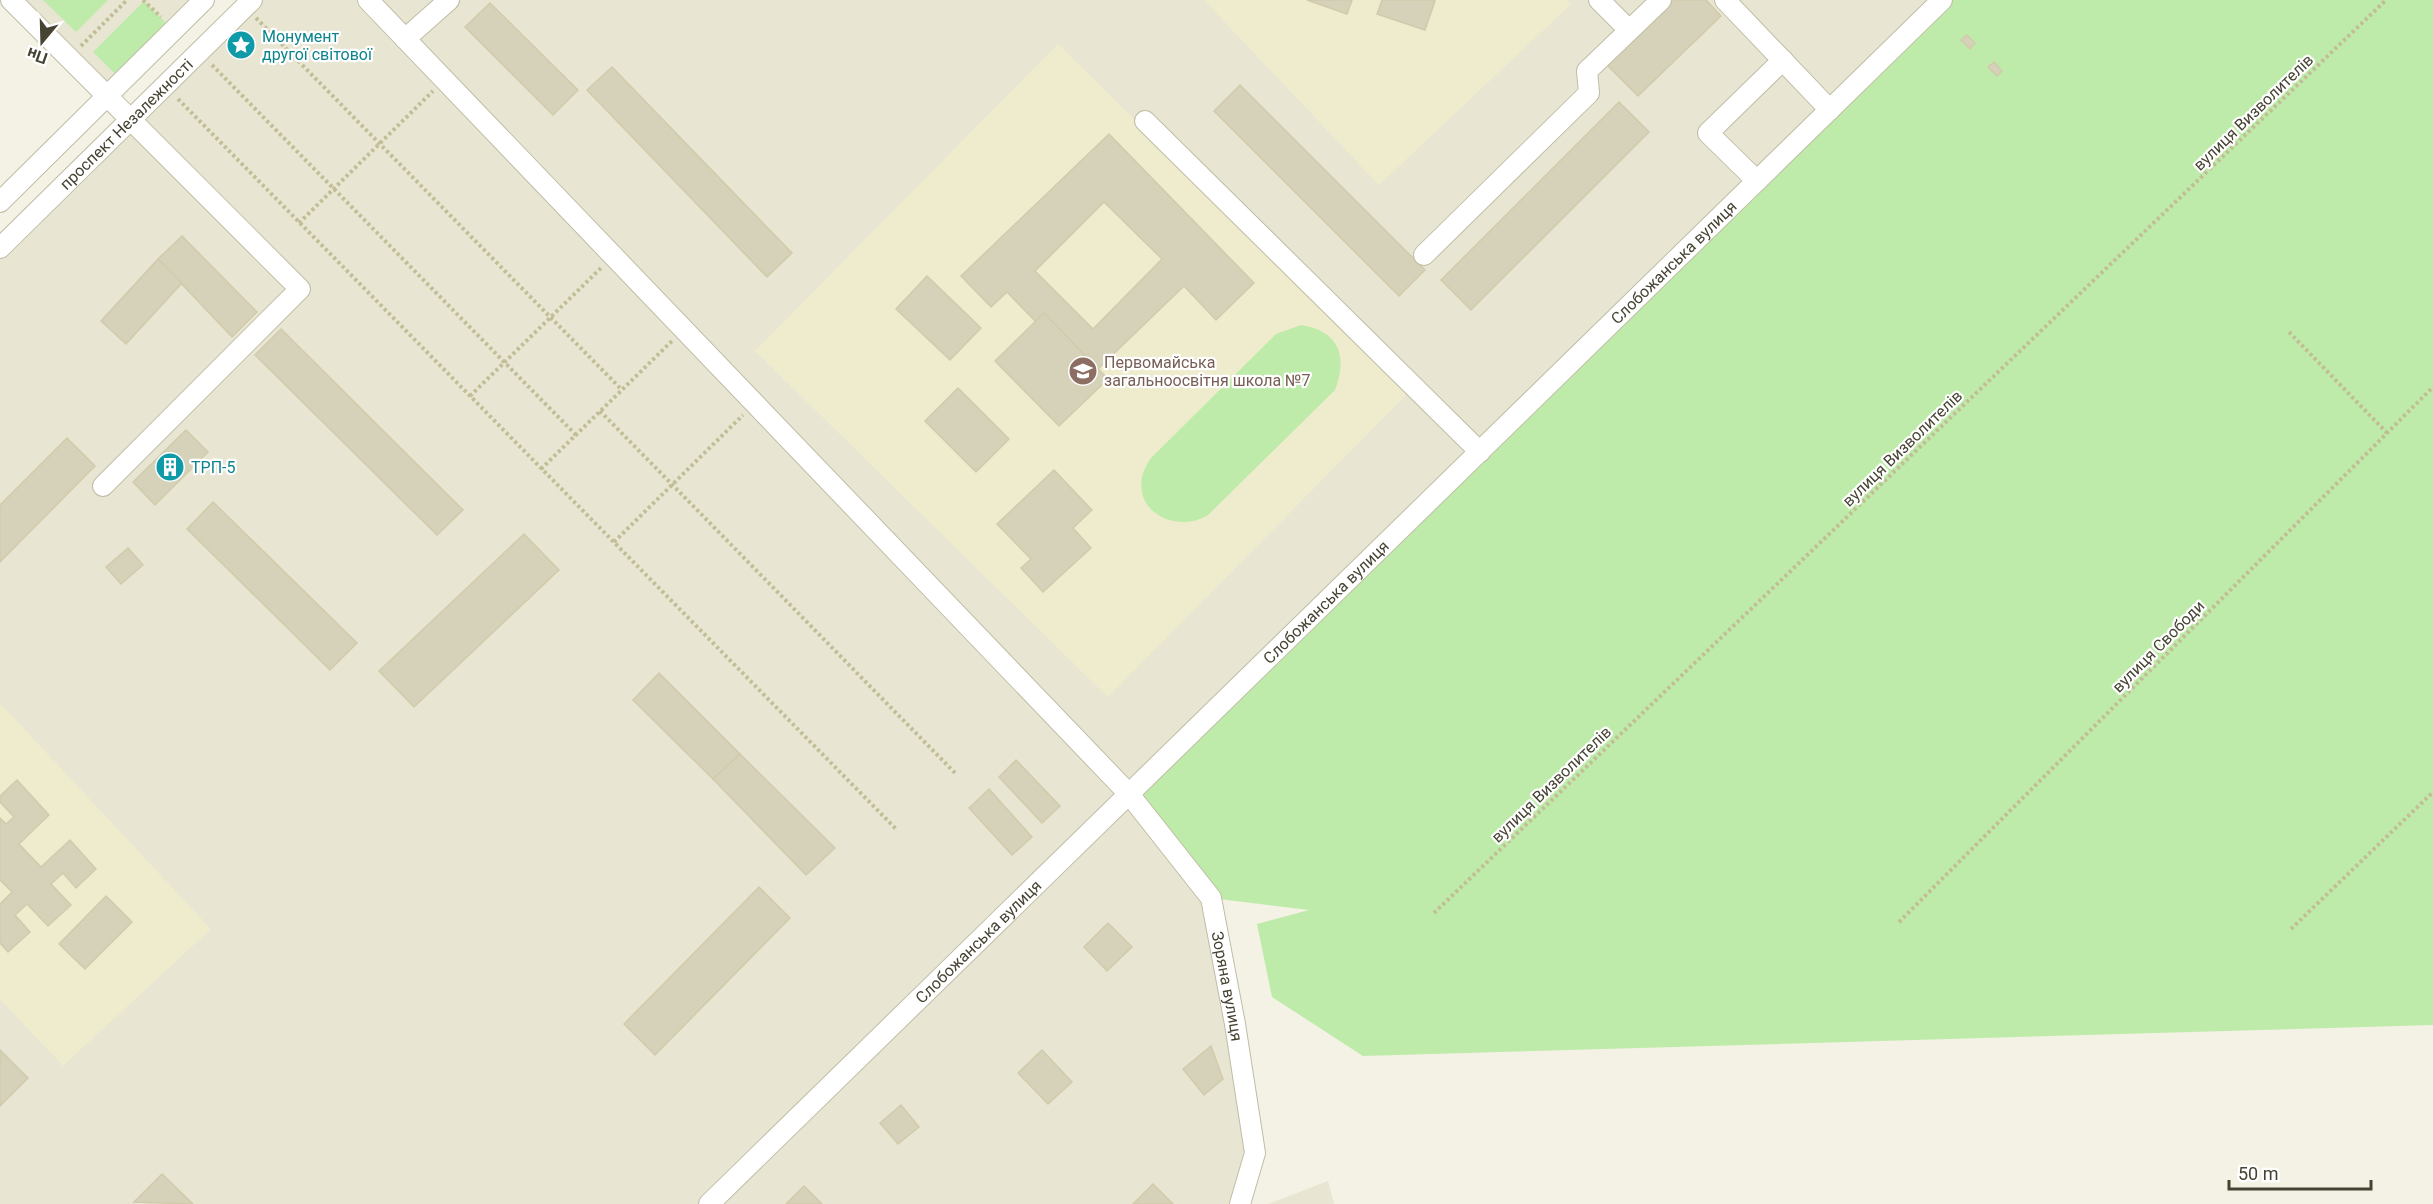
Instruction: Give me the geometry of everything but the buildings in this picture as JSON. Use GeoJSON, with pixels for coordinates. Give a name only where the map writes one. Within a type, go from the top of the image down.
{"type":"FeatureCollection","features":[{"type":"Feature","properties":{"kind":"street"},"geometry":{"type":"LineString","coordinates":[[11,0],[300,289],[104,486]]}},
{"type":"Feature","properties":{"kind":"street","name":"проспект Незалежності"},"geometry":{"type":"LineString","coordinates":[[0,202],[204,0]]}},
{"type":"Feature","properties":{"kind":"street","name":"Зоряна вулиця"},"geometry":{"type":"LineString","coordinates":[[368,0],[1129,794],[1211,898],[1235,1024],[1255,1153],[1240,1204]]}},
{"type":"Feature","properties":{"kind":"street"},"geometry":{"type":"LineString","coordinates":[[405,39],[449,0]]}},
{"type":"Feature","properties":{"kind":"street"},"geometry":{"type":"LineString","coordinates":[[1599,0],[1629,30]]}},
{"type":"Feature","properties":{"kind":"street"},"geometry":{"type":"LineString","coordinates":[[1424,255],[1588,93],[1587,71],[1661,0]]}},
{"type":"Feature","properties":{"kind":"street"},"geometry":{"type":"LineString","coordinates":[[1725,0],[1830,110]]}},
{"type":"Feature","properties":{"kind":"street","name":"Слобожанська вулиця"},"geometry":{"type":"LineString","coordinates":[[709,1204],[1942,0]]}},
{"type":"Feature","properties":{"kind":"street","name":"проспект Незалежності"},"geometry":{"type":"LineString","coordinates":[[0,248],[249,4]]}},
{"type":"Feature","properties":{"kind":"street"},"geometry":{"type":"LineString","coordinates":[[1757,182],[1708,133],[1784,60]]}},
{"type":"Feature","properties":{"kind":"street"},"geometry":{"type":"LineString","coordinates":[[1144,122],[1480,452]]}},
{"type":"Feature","properties":{"kind":"path"},"geometry":{"type":"LineString","coordinates":[[70,58],[127,0]]}},
{"type":"Feature","properties":{"kind":"path","name":"вулиця Визволителів"},"geometry":{"type":"LineString","coordinates":[[1434,913],[2386,0]]}},
{"type":"Feature","properties":{"kind":"path"},"geometry":{"type":"LineString","coordinates":[[249,4],[380,144],[622,390]]}},
{"type":"Feature","properties":{"kind":"path"},"geometry":{"type":"LineString","coordinates":[[199,52],[576,435]]}},
{"type":"Feature","properties":{"kind":"path"},"geometry":{"type":"LineString","coordinates":[[299,223],[445,80]]}},
{"type":"Feature","properties":{"kind":"path"},"geometry":{"type":"LineString","coordinates":[[164,86],[897,830]]}},
{"type":"Feature","properties":{"kind":"path"},"geometry":{"type":"LineString","coordinates":[[470,396],[613,256]]}},
{"type":"Feature","properties":{"kind":"path"},"geometry":{"type":"LineString","coordinates":[[541,469],[683,330]]}},
{"type":"Feature","properties":{"kind":"path"},"geometry":{"type":"LineString","coordinates":[[2289,332],[2387,433]]}},
{"type":"Feature","properties":{"kind":"path","name":"вулиця Свободи"},"geometry":{"type":"LineString","coordinates":[[1899,922],[2433,387]]}},
{"type":"Feature","properties":{"kind":"path"},"geometry":{"type":"LineString","coordinates":[[613,542],[754,404]]}},
{"type":"Feature","properties":{"kind":"path"},"geometry":{"type":"LineString","coordinates":[[600,411],[957,775]]}},
{"type":"Feature","properties":{"kind":"path"},"geometry":{"type":"LineString","coordinates":[[2290,930],[2433,792]]}},
{"type":"Feature","properties":{"kind":"shaded area"},"geometry":{"type":"Polygon","coordinates":[[[11,0],[204,0],[108,96],[11,0]]]}},
{"type":"Feature","properties":{"kind":"shaded area"},"geometry":{"type":"Polygon","coordinates":[[[252,0],[1942,0],[1211,898],[1255,1153],[1240,1204],[0,1204],[0,246],[252,0]]]}},
{"type":"Feature","properties":{"kind":"shaded area"},"geometry":{"type":"Polygon","coordinates":[[[1204,0],[1567,0],[1571,4],[1379,185],[1204,0]]]}},
{"type":"Feature","properties":{"kind":"shaded area","name":"Первомайська загальноосвітня школа №7"},"geometry":{"type":"Polygon","coordinates":[[[1058,44],[1410,391],[1108,697],[755,351],[1058,44]]]}},
{"type":"Feature","properties":{"kind":"shaded area"},"geometry":{"type":"Polygon","coordinates":[[[0,703],[211,929],[63,1066],[0,999],[0,703]]]}},
{"type":"Feature","properties":{"kind":"shaded area"},"geometry":{"type":"Polygon","coordinates":[[[1328,1181],[1334,1204],[1268,1204],[1328,1181]]]}},
{"type":"Feature","properties":{"kind":"green space"},"geometry":{"type":"Polygon","coordinates":[[[43,0],[108,0],[76,32],[43,0]]]}},
{"type":"Feature","properties":{"kind":"green space"},"geometry":{"type":"Polygon","coordinates":[[[1942,0],[2433,0],[2433,1025],[1363,1056],[1272,997],[1257,924],[1309,910],[1211,898],[1129,794],[1942,0]]]}},
{"type":"Feature","properties":{"kind":"green space"},"geometry":{"type":"Polygon","coordinates":[[[144,1],[174,31],[123,82],[93,52],[144,1]]]}},
{"type":"Feature","properties":{"kind":"green space"},"geometry":{"type":"Polygon","coordinates":[[[1301,325],[1324,333],[1337,347],[1341,366],[1335,390],[1208,515],[1197,520],[1173,521],[1152,510],[1145,502],[1142,490],[1143,475],[1150,459],[1276,334],[1301,325]]]}},
{"type":"Feature","properties":{"kind":"place","name":"Монумент другої світової"},"geometry":{"type":"Point","coordinates":[241,45]}},
{"type":"Feature","properties":{"kind":"place","name":"Первомайська загальноосвітня школа №7"},"geometry":{"type":"Point","coordinates":[1083,371]}},
{"type":"Feature","properties":{"kind":"place","name":"ТРП-5"},"geometry":{"type":"Point","coordinates":[170,467]}}]}
